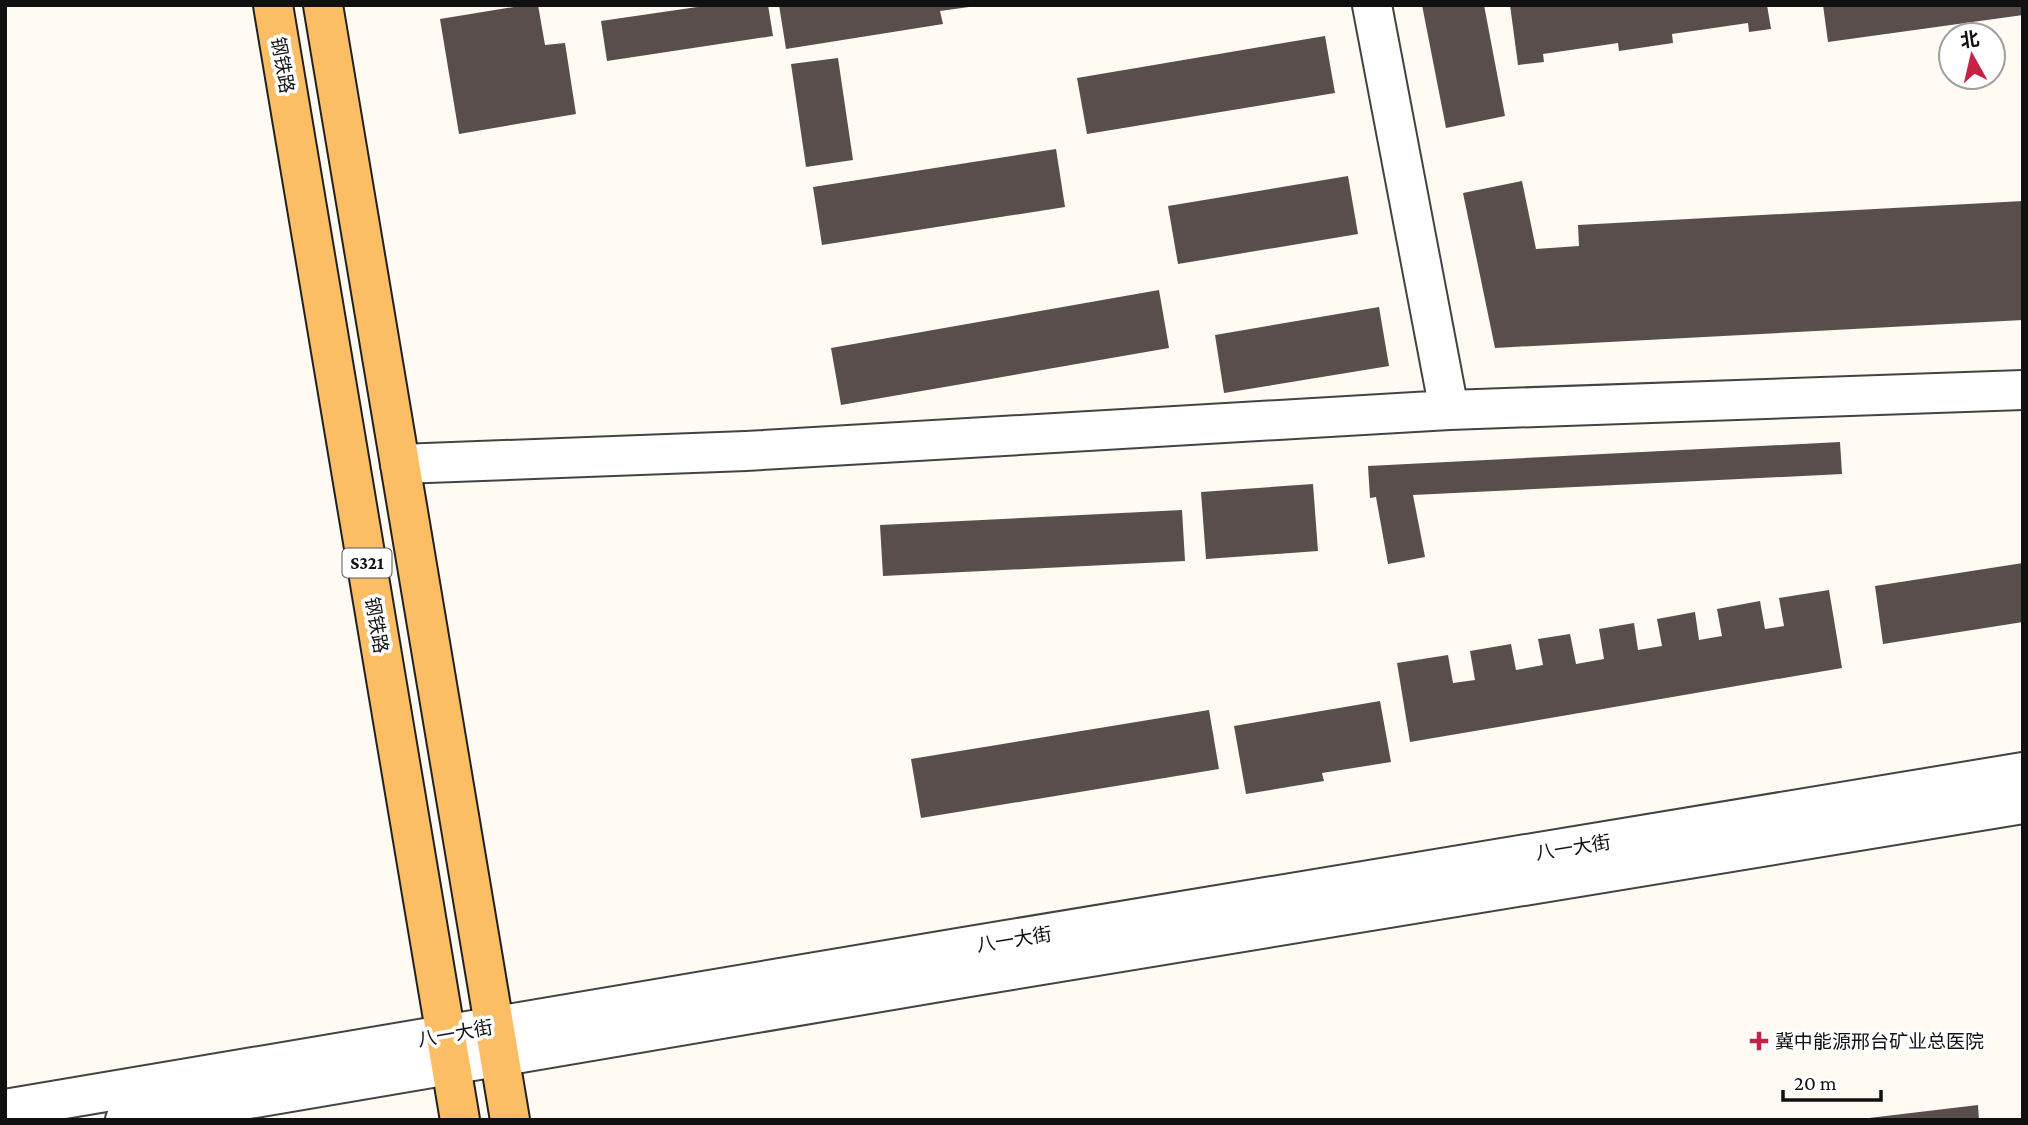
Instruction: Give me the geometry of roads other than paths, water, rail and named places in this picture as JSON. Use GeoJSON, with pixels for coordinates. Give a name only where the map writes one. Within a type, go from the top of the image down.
{"type":"FeatureCollection","features":[{"type":"Feature","properties":{"kind":"main road","name":"钢铁路"},"geometry":{"type":"LineString","coordinates":[[273,5],[460,1120]]}},
{"type":"Feature","properties":{"kind":"main road","name":"S321"},"geometry":{"type":"LineString","coordinates":[[323,5],[510,1120]]}},
{"type":"Feature","properties":{"kind":"street"},"geometry":{"type":"LineString","coordinates":[[1372,5],[1449,410]]}},
{"type":"Feature","properties":{"kind":"street"},"geometry":{"type":"LineString","coordinates":[[400,464],[746,451],[1449,410],[2023,390]]}},
{"type":"Feature","properties":{"kind":"street","name":"八一大街"},"geometry":{"type":"LineString","coordinates":[[125,1120],[497,1041],[2023,772]]}},
{"type":"Feature","properties":{"kind":"street","name":"八一大街"},"geometry":{"type":"LineString","coordinates":[[497,1041],[2023,804]]}},
{"type":"Feature","properties":{"kind":"street","name":"八一大街"},"geometry":{"type":"LineString","coordinates":[[5,1109],[449,1050]]}},
{"type":"Feature","properties":{"kind":"place","name":"冀中能源邢台矿业总医院"},"geometry":{"type":"Point","coordinates":[1759,1041]}}]}
